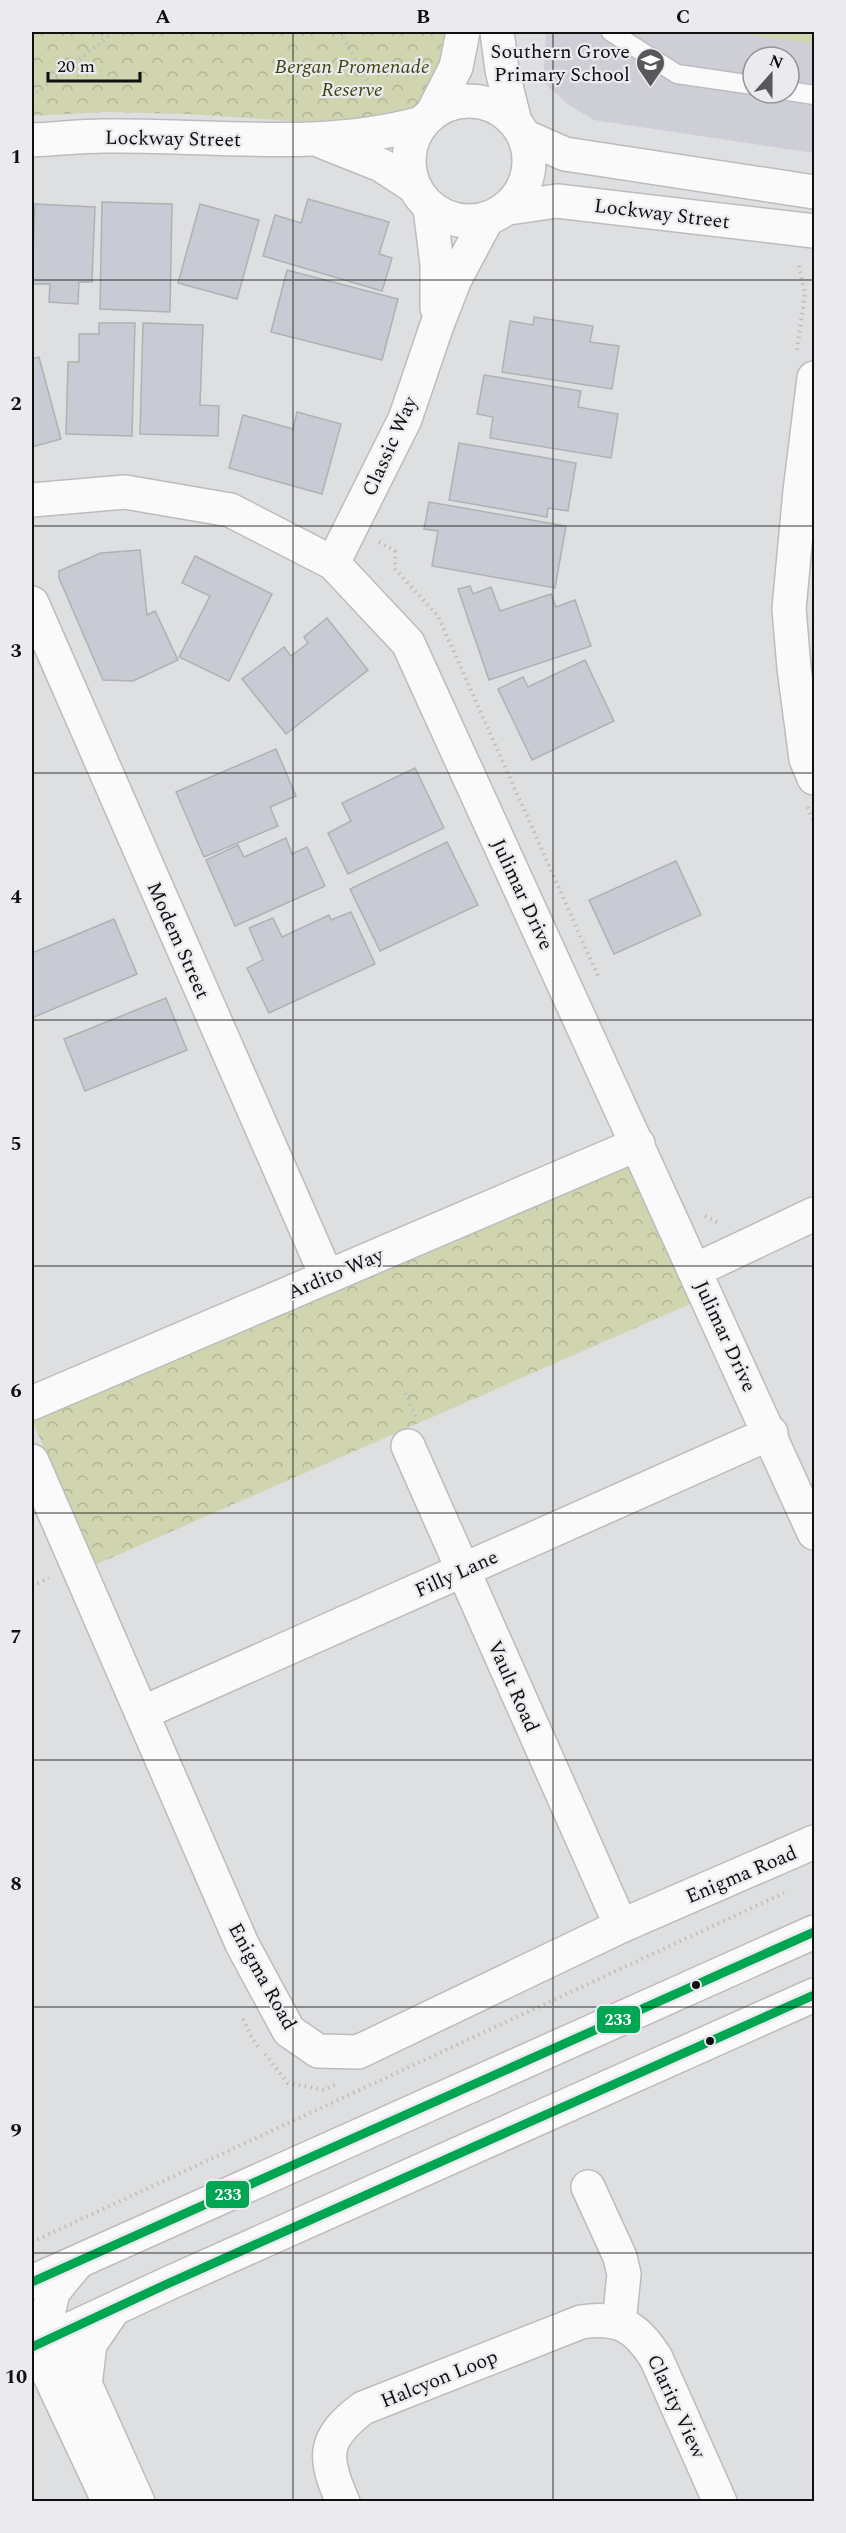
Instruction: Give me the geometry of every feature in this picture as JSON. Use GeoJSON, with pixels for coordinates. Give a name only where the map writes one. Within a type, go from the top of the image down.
{"type":"FeatureCollection","features":[{"type":"Feature","properties":{"kind":"street"},"geometry":{"type":"LineString","coordinates":[[463,32],[456,66],[428,118],[413,137],[409,153],[409,170],[422,197],[448,218],[468,222],[498,213],[526,181],[529,151],[519,129],[502,70],[497,32]]}},
{"type":"Feature","properties":{"kind":"street"},"geometry":{"type":"LineString","coordinates":[[428,118],[447,105],[461,101],[476,101],[504,112],[519,129],[565,154],[814,192]]}},
{"type":"Feature","properties":{"kind":"street","name":"Lockway Street"},"geometry":{"type":"LineString","coordinates":[[32,140],[104,136],[315,139],[384,134],[428,118]]}},
{"type":"Feature","properties":{"kind":"street","name":"Lockway Street"},"geometry":{"type":"LineString","coordinates":[[315,139],[381,165],[422,197]]}},
{"type":"Feature","properties":{"kind":"street","name":"Classic Way"},"geometry":{"type":"LineString","coordinates":[[422,197],[437,264],[437,325]]}},
{"type":"Feature","properties":{"kind":"street","name":"Lockway Street"},"geometry":{"type":"LineString","coordinates":[[498,213],[557,201],[814,231]]}},
{"type":"Feature","properties":{"kind":"street","name":"Classic Way"},"geometry":{"type":"LineString","coordinates":[[333,563],[405,419],[437,325],[463,263],[498,213]]}},
{"type":"Feature","properties":{"kind":"street"},"geometry":{"type":"LineString","coordinates":[[814,378],[800,491],[790,601],[804,668],[806,759],[814,778]]}},
{"type":"Feature","properties":{"kind":"street","name":"Julimar Drive"},"geometry":{"type":"LineString","coordinates":[[32,500],[124,492],[230,510],[333,563],[408,643],[771,1433],[814,1533]]}},
{"type":"Feature","properties":{"kind":"street","name":"Modem Street"},"geometry":{"type":"LineString","coordinates":[[32,603],[327,1277]]}},
{"type":"Feature","properties":{"kind":"street","name":"Ardito Way"},"geometry":{"type":"LineString","coordinates":[[32,1403],[638,1144]]}},
{"type":"Feature","properties":{"kind":"street"},"geometry":{"type":"LineString","coordinates":[[696,1270],[814,1214]]}},
{"type":"Feature","properties":{"kind":"street","name":"Filly Lane"},"geometry":{"type":"LineString","coordinates":[[142,1713],[771,1433]]}},
{"type":"Feature","properties":{"kind":"street","name":"Vault Road"},"geometry":{"type":"LineString","coordinates":[[408,1446],[621,1926]]}},
{"type":"Feature","properties":{"kind":"street","name":"Enigma Road"},"geometry":{"type":"LineString","coordinates":[[32,1461],[45,1527],[142,1713],[242,1944],[289,2031],[318,2051],[358,2052],[621,1926],[814,1842]]}},
{"type":"Feature","properties":{"kind":"street"},"geometry":{"type":"LineString","coordinates":[[32,2282],[814,1932]]}},
{"type":"Feature","properties":{"kind":"street"},"geometry":{"type":"LineString","coordinates":[[49,2351],[114,2309],[814,1995]]}},
{"type":"Feature","properties":{"kind":"street"},"geometry":{"type":"LineString","coordinates":[[588,2187],[620,2257],[624,2274],[619,2323]]}},
{"type":"Feature","properties":{"kind":"street"},"geometry":{"type":"LineString","coordinates":[[78,2262],[52,2292],[49,2351],[109,2502]]}},
{"type":"Feature","properties":{"kind":"street"},"geometry":{"type":"LineString","coordinates":[[49,2351],[90,2344],[114,2309]]}},
{"type":"Feature","properties":{"kind":"street","name":"Halcyon Loop"},"geometry":{"type":"LineString","coordinates":[[343,2502],[331,2474],[329,2452],[335,2435],[348,2419],[363,2408],[580,2322],[601,2319],[619,2323]]}},
{"type":"Feature","properties":{"kind":"street","name":"Clarity View"},"geometry":{"type":"LineString","coordinates":[[619,2323],[636,2331],[656,2358],[720,2502]]}},
{"type":"Feature","properties":{"kind":"street"},"geometry":{"type":"LineString","coordinates":[[49,2351],[138,2502]]}},
{"type":"Feature","properties":{"kind":"lane"},"geometry":{"type":"LineString","coordinates":[[611,32],[677,74],[741,83]]}},
{"type":"Feature","properties":{"kind":"path"},"geometry":{"type":"LineString","coordinates":[[37,93],[114,32]]}},
{"type":"Feature","properties":{"kind":"path"},"geometry":{"type":"LineString","coordinates":[[340,32],[375,94]]}},
{"type":"Feature","properties":{"kind":"path"},"geometry":{"type":"LineString","coordinates":[[32,1586],[50,1578]]}},
{"type":"Feature","properties":{"kind":"path"},"geometry":{"type":"LineString","coordinates":[[32,2242],[793,1888]]}},
{"type":"Feature","properties":{"kind":"shaded area","name":"Southern Grove Primary School"},"geometry":{"type":"Polygon","coordinates":[[[546,32],[814,32],[814,153],[594,120],[569,105],[543,82],[546,32]]]}},
{"type":"Feature","properties":{"kind":"green space","name":"Bergan Promenade Reserve"},"geometry":{"type":"Polygon","coordinates":[[[32,32],[449,32],[446,59],[422,105],[408,113],[352,125],[187,114],[105,112],[32,116],[32,32]]]}},
{"type":"Feature","properties":{"kind":"green space"},"geometry":{"type":"Polygon","coordinates":[[[730,32],[814,32],[814,44],[730,32]]]}},
{"type":"Feature","properties":{"kind":"green space"},"geometry":{"type":"Polygon","coordinates":[[[634,1156],[699,1300],[95,1565],[32,1420],[634,1156]]]}},
{"type":"Feature","properties":{"kind":"building"},"geometry":{"type":"Polygon","coordinates":[[[308,199],[389,222],[379,254],[392,258],[382,291],[263,256],[275,215],[301,223],[308,199]]]}},
{"type":"Feature","properties":{"kind":"building"},"geometry":{"type":"Polygon","coordinates":[[[102,202],[172,204],[170,312],[100,309],[102,202]]]}},
{"type":"Feature","properties":{"kind":"building"},"geometry":{"type":"Polygon","coordinates":[[[35,204],[95,207],[92,282],[79,282],[78,304],[49,302],[50,284],[32,284],[35,204]]]}},
{"type":"Feature","properties":{"kind":"building"},"geometry":{"type":"Polygon","coordinates":[[[200,204],[259,220],[237,299],[178,283],[200,204]]]}},
{"type":"Feature","properties":{"kind":"building"},"geometry":{"type":"Polygon","coordinates":[[[287,270],[398,299],[382,360],[271,332],[287,270]]]}},
{"type":"Feature","properties":{"kind":"building"},"geometry":{"type":"Polygon","coordinates":[[[534,317],[593,326],[590,342],[619,346],[612,389],[502,372],[510,321],[533,325],[534,317]]]}},
{"type":"Feature","properties":{"kind":"building"},"geometry":{"type":"Polygon","coordinates":[[[99,323],[135,323],[132,436],[66,434],[68,362],[79,362],[79,334],[99,334],[99,323]]]}},
{"type":"Feature","properties":{"kind":"building"},"geometry":{"type":"Polygon","coordinates":[[[143,323],[203,325],[200,405],[219,406],[218,436],[140,434],[143,323]]]}},
{"type":"Feature","properties":{"kind":"building"},"geometry":{"type":"Polygon","coordinates":[[[39,357],[61,439],[32,447],[32,359],[39,357]]]}},
{"type":"Feature","properties":{"kind":"building"},"geometry":{"type":"Polygon","coordinates":[[[484,375],[581,391],[578,407],[618,414],[611,458],[490,438],[493,417],[477,414],[484,375]]]}},
{"type":"Feature","properties":{"kind":"building"},"geometry":{"type":"Polygon","coordinates":[[[297,412],[341,424],[322,494],[229,468],[243,415],[293,429],[297,412]]]}},
{"type":"Feature","properties":{"kind":"building"},"geometry":{"type":"Polygon","coordinates":[[[459,443],[576,463],[568,511],[548,508],[547,517],[449,500],[459,443]]]}},
{"type":"Feature","properties":{"kind":"building"},"geometry":{"type":"Polygon","coordinates":[[[429,502],[566,526],[555,588],[432,566],[438,531],[424,529],[429,502]]]}},
{"type":"Feature","properties":{"kind":"building"},"geometry":{"type":"Polygon","coordinates":[[[140,550],[147,615],[155,611],[178,660],[133,681],[103,680],[59,578],[59,571],[101,553],[140,550]]]}},
{"type":"Feature","properties":{"kind":"building"},"geometry":{"type":"Polygon","coordinates":[[[195,556],[272,594],[229,681],[179,657],[210,596],[182,583],[195,556]]]}},
{"type":"Feature","properties":{"kind":"building"},"geometry":{"type":"Polygon","coordinates":[[[470,586],[473,594],[491,587],[500,611],[551,594],[556,607],[575,600],[591,646],[489,680],[458,589],[470,586]]]}},
{"type":"Feature","properties":{"kind":"building"},"geometry":{"type":"Polygon","coordinates":[[[327,618],[368,670],[286,734],[242,679],[284,647],[291,656],[308,643],[304,637],[327,618]]]}},
{"type":"Feature","properties":{"kind":"building"},"geometry":{"type":"Polygon","coordinates":[[[585,660],[614,721],[532,760],[498,689],[523,677],[528,687],[585,660]]]}},
{"type":"Feature","properties":{"kind":"building"},"geometry":{"type":"Polygon","coordinates":[[[276,749],[296,796],[270,807],[278,826],[204,857],[176,792],[276,749]]]}},
{"type":"Feature","properties":{"kind":"building"},"geometry":{"type":"Polygon","coordinates":[[[415,768],[444,828],[348,874],[328,833],[351,821],[342,803],[415,768]]]}},
{"type":"Feature","properties":{"kind":"building"},"geometry":{"type":"Polygon","coordinates":[[[286,838],[292,854],[307,847],[325,886],[235,926],[206,860],[238,845],[244,857],[286,838]]]}},
{"type":"Feature","properties":{"kind":"building"},"geometry":{"type":"Polygon","coordinates":[[[447,842],[478,905],[380,951],[350,889],[447,842]]]}},
{"type":"Feature","properties":{"kind":"building"},"geometry":{"type":"Polygon","coordinates":[[[676,861],[701,915],[614,954],[589,900],[676,861]]]}},
{"type":"Feature","properties":{"kind":"building"},"geometry":{"type":"Polygon","coordinates":[[[351,912],[375,964],[269,1013],[247,968],[263,960],[249,928],[273,918],[282,937],[329,915],[331,920],[351,912]]]}},
{"type":"Feature","properties":{"kind":"building"},"geometry":{"type":"Polygon","coordinates":[[[114,919],[137,974],[34,1017],[32,953],[114,919]]]}},
{"type":"Feature","properties":{"kind":"building"},"geometry":{"type":"Polygon","coordinates":[[[166,998],[187,1050],[85,1091],[64,1039],[166,998]]]}},
{"type":"Feature","properties":{"kind":"transit line","name":"233"},"geometry":{"type":"LineString","coordinates":[[32,2282],[814,1932]]}},
{"type":"Feature","properties":{"kind":"transit line","name":"233"},"geometry":{"type":"LineString","coordinates":[[32,2347],[167,2284],[814,1995]]}},
{"type":"Feature","properties":{"kind":"place","name":"Southern Grove Primary School"},"geometry":{"type":"Point","coordinates":[651,88]}}]}
